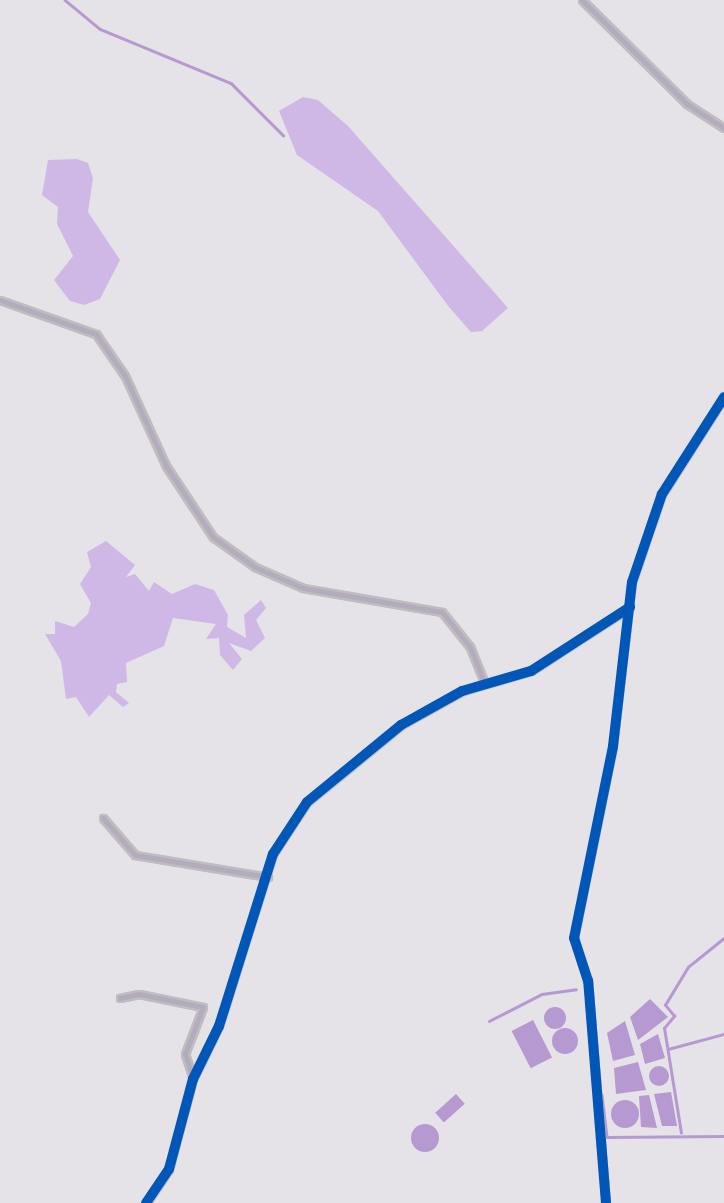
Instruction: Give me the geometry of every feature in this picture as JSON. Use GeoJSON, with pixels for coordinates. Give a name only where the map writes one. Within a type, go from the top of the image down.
{"type":"FeatureCollection","features":[{"type":"Feature","properties":{"kind":"street"},"geometry":{"type":"LineString","coordinates":[[582,0],[687,104],[724,128]]}},
{"type":"Feature","properties":{"kind":"street"},"geometry":{"type":"LineString","coordinates":[[0,300],[96,334],[125,376],[166,466],[214,537],[303,588],[442,612],[470,648],[484,682]]}},
{"type":"Feature","properties":{"kind":"street"},"geometry":{"type":"LineString","coordinates":[[606,1203],[588,981],[574,938],[613,746],[632,582],[662,494],[724,397]]}},
{"type":"Feature","properties":{"kind":"street"},"geometry":{"type":"LineString","coordinates":[[146,1203],[169,1169],[193,1079],[219,1026],[284,834],[320,787],[401,725],[484,682],[531,671],[631,607]]}},
{"type":"Feature","properties":{"kind":"street"},"geometry":{"type":"LineString","coordinates":[[103,818],[135,855],[268,877]]}},
{"type":"Feature","properties":{"kind":"street"},"geometry":{"type":"LineString","coordinates":[[120,998],[139,994],[203,1007],[185,1054],[193,1079]]}},
{"type":"Feature","properties":{"kind":"shaded area"},"geometry":{"type":"Polygon","coordinates":[[[303,97],[318,100],[348,126],[508,308],[482,331],[471,332],[449,307],[378,211],[297,155],[279,111],[303,97]]]}},
{"type":"Feature","properties":{"kind":"shaded area"},"geometry":{"type":"Polygon","coordinates":[[[77,159],[88,163],[93,178],[88,212],[120,260],[100,299],[84,305],[70,301],[54,280],[73,256],[57,224],[58,207],[42,195],[48,160],[77,159]]]}},
{"type":"Feature","properties":{"kind":"shaded area"},"geometry":{"type":"Polygon","coordinates":[[[106,541],[135,565],[126,577],[135,574],[149,591],[154,582],[172,594],[195,584],[214,590],[228,615],[227,627],[246,638],[244,615],[261,600],[266,608],[256,620],[265,638],[251,651],[229,643],[242,659],[233,670],[220,655],[219,638],[206,639],[216,624],[173,618],[164,646],[126,663],[127,682],[117,684],[116,692],[129,703],[123,707],[109,695],[89,717],[76,697],[66,699],[61,661],[45,634],[55,634],[55,621],[74,627],[88,614],[91,603],[80,584],[91,567],[87,552],[106,541]]]}},
{"type":"Feature","properties":{"kind":"shaded area"},"geometry":{"type":"Polygon","coordinates":[[[650,999],[668,1017],[638,1040],[630,1017],[650,999]]]}},
{"type":"Feature","properties":{"kind":"shaded area"},"geometry":{"type":"Polygon","coordinates":[[[555,1007],[563,1010],[566,1018],[563,1026],[555,1029],[547,1026],[544,1018],[547,1010],[555,1007]]]}},
{"type":"Feature","properties":{"kind":"shaded area"},"geometry":{"type":"Polygon","coordinates":[[[533,1020],[552,1057],[531,1068],[512,1031],[533,1020]]]}},
{"type":"Feature","properties":{"kind":"shaded area"},"geometry":{"type":"Polygon","coordinates":[[[625,1021],[635,1055],[613,1061],[607,1033],[625,1021]]]}},
{"type":"Feature","properties":{"kind":"shaded area"},"geometry":{"type":"Polygon","coordinates":[[[565,1028],[574,1032],[578,1041],[574,1050],[565,1054],[556,1050],[552,1041],[556,1032],[565,1028]]]}},
{"type":"Feature","properties":{"kind":"shaded area"},"geometry":{"type":"Polygon","coordinates":[[[658,1034],[665,1058],[645,1064],[640,1044],[658,1034]]]}},
{"type":"Feature","properties":{"kind":"shaded area"},"geometry":{"type":"Polygon","coordinates":[[[638,1062],[646,1090],[616,1094],[614,1068],[638,1062]]]}},
{"type":"Feature","properties":{"kind":"shaded area"},"geometry":{"type":"Polygon","coordinates":[[[659,1066],[666,1069],[669,1076],[666,1083],[659,1086],[652,1083],[649,1076],[652,1069],[659,1066]]]}},
{"type":"Feature","properties":{"kind":"shaded area"},"geometry":{"type":"Polygon","coordinates":[[[671,1092],[677,1126],[662,1126],[654,1094],[671,1092]]]}},
{"type":"Feature","properties":{"kind":"shaded area"},"geometry":{"type":"Polygon","coordinates":[[[456,1094],[465,1104],[444,1122],[435,1113],[456,1094]]]}},
{"type":"Feature","properties":{"kind":"shaded area"},"geometry":{"type":"Polygon","coordinates":[[[649,1095],[657,1128],[641,1127],[639,1096],[649,1095]]]}},
{"type":"Feature","properties":{"kind":"shaded area"},"geometry":{"type":"Polygon","coordinates":[[[625,1100],[635,1104],[639,1114],[635,1124],[625,1128],[615,1124],[611,1114],[615,1104],[625,1100]]]}},
{"type":"Feature","properties":{"kind":"shaded area"},"geometry":{"type":"Polygon","coordinates":[[[425,1124],[435,1128],[439,1138],[435,1148],[425,1152],[415,1148],[411,1138],[415,1128],[425,1124]]]}},
{"type":"Feature","properties":{"kind":"waterway"},"geometry":{"type":"LineString","coordinates":[[65,0],[100,29],[231,83],[283,135]]}},
{"type":"Feature","properties":{"kind":"waterway"},"geometry":{"type":"LineString","coordinates":[[681,1133],[664,1028],[674,1016],[665,1005],[688,967],[724,938]]}},
{"type":"Feature","properties":{"kind":"waterway"},"geometry":{"type":"LineString","coordinates":[[489,1021],[542,994],[576,989]]}},
{"type":"Feature","properties":{"kind":"waterway"},"geometry":{"type":"LineString","coordinates":[[668,1049],[724,1034]]}},
{"type":"Feature","properties":{"kind":"waterway"},"geometry":{"type":"LineString","coordinates":[[602,1095],[607,1137],[724,1136]]}},
{"type":"Feature","properties":{"kind":"cycle path"},"geometry":{"type":"LineString","coordinates":[[606,1203],[588,981],[574,938],[613,746],[632,582],[662,494],[724,397]]}},
{"type":"Feature","properties":{"kind":"cycle path"},"geometry":{"type":"LineString","coordinates":[[146,1203],[169,1169],[193,1079],[219,1026],[273,854],[307,802],[401,725],[462,691],[531,671],[630,607]]}}]}
